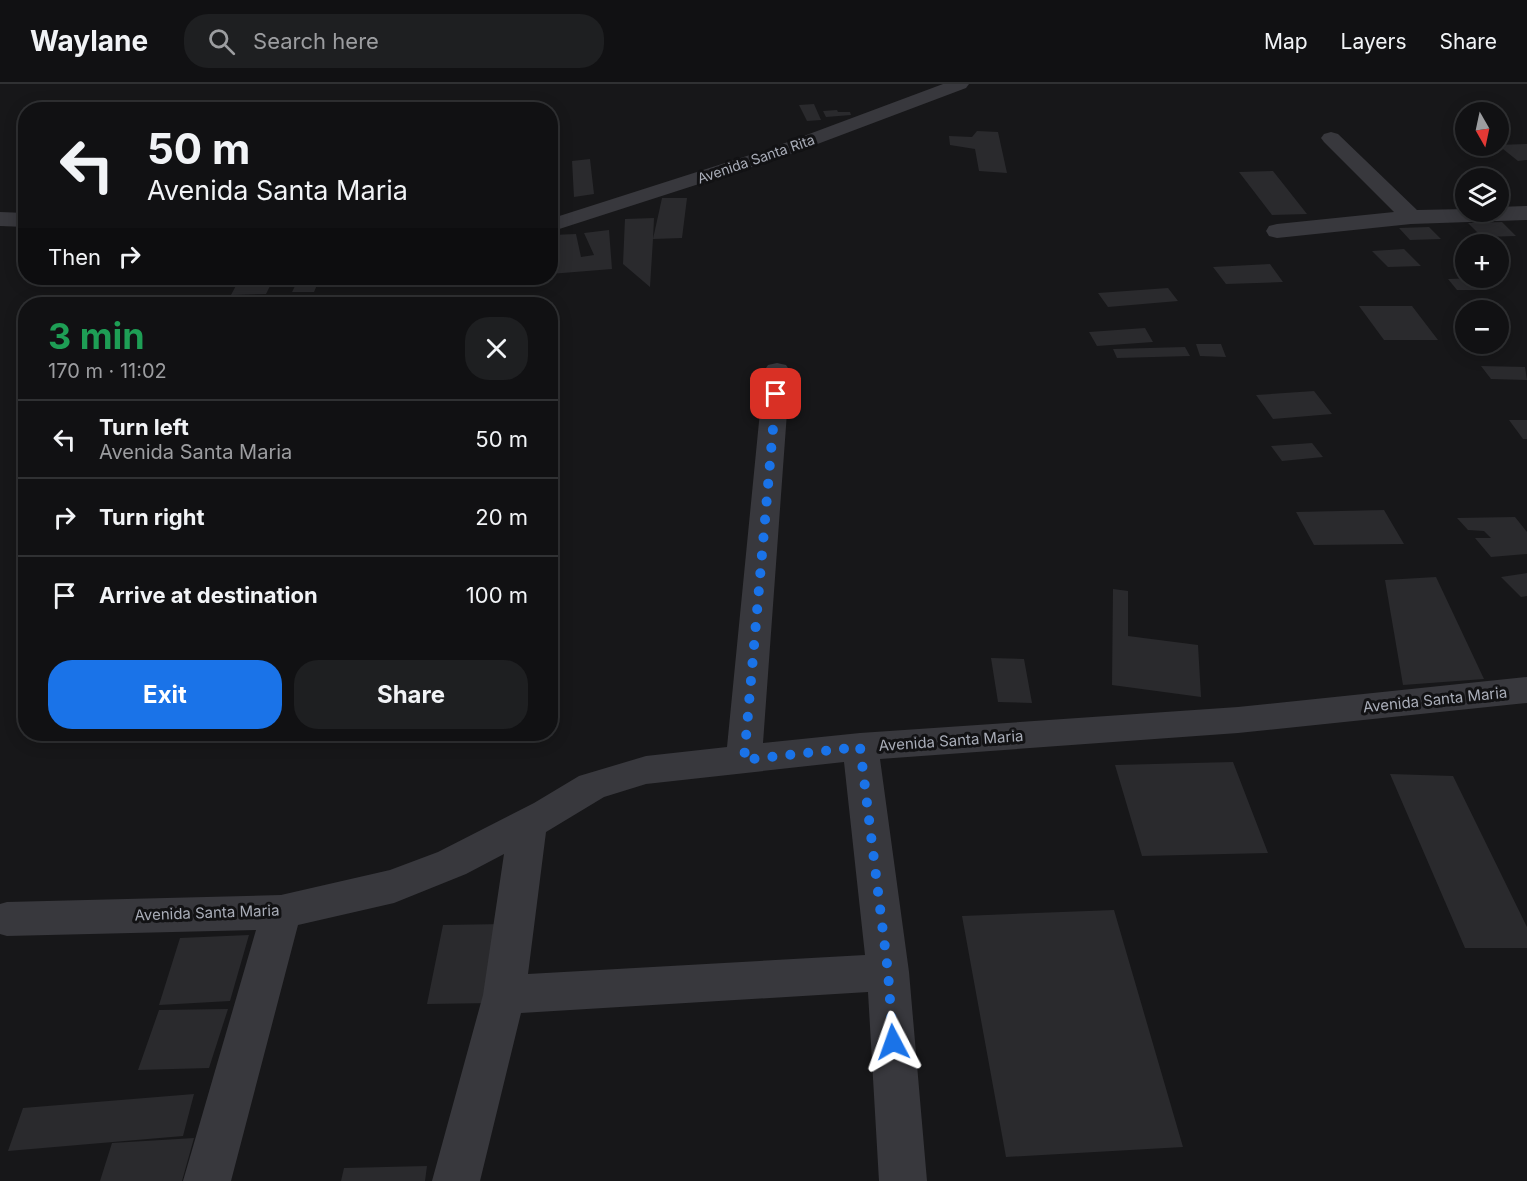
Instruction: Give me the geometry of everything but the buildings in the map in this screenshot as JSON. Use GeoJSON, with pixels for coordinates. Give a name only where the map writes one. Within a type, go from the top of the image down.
{"type":"FeatureCollection","features":[{"type":"Feature","properties":{"kind":"street","name":"Avenida Santa Rita"},"geometry":{"type":"LineString","coordinates":[[558,223],[776,153],[960,84]]}},
{"type":"Feature","properties":{"kind":"street"},"geometry":{"type":"LineString","coordinates":[[1331,138],[1411,217]]}},
{"type":"Feature","properties":{"kind":"street"},"geometry":{"type":"LineString","coordinates":[[1277,231],[1411,217],[1527,213]]}},
{"type":"Feature","properties":{"kind":"street"},"geometry":{"type":"LineString","coordinates":[[0,219],[18,220]]}},
{"type":"Feature","properties":{"kind":"street"},"geometry":{"type":"LineString","coordinates":[[744,760],[777,371]]}},
{"type":"Feature","properties":{"kind":"street","name":"Avenida Santa Maria"},"geometry":{"type":"LineString","coordinates":[[7,920],[281,912],[394,886],[452,864],[528,824],[592,786],[646,770],[860,747],[1238,720],[1524,696]]}},
{"type":"Feature","properties":{"kind":"street"},"geometry":{"type":"LineString","coordinates":[[860,747],[888,972],[903,1181]]}},
{"type":"Feature","properties":{"kind":"street"},"geometry":{"type":"LineString","coordinates":[[456,1181],[504,995],[528,824]]}},
{"type":"Feature","properties":{"kind":"street"},"geometry":{"type":"LineString","coordinates":[[207,1181],[281,912]]}},
{"type":"Feature","properties":{"kind":"street"},"geometry":{"type":"LineString","coordinates":[[504,995],[888,972]]}},
{"type":"Feature","properties":{"kind":"route"},"geometry":{"type":"LineString","coordinates":[[776,394],[744,760],[860,747],[888,972],[893,1042]]}}]}
